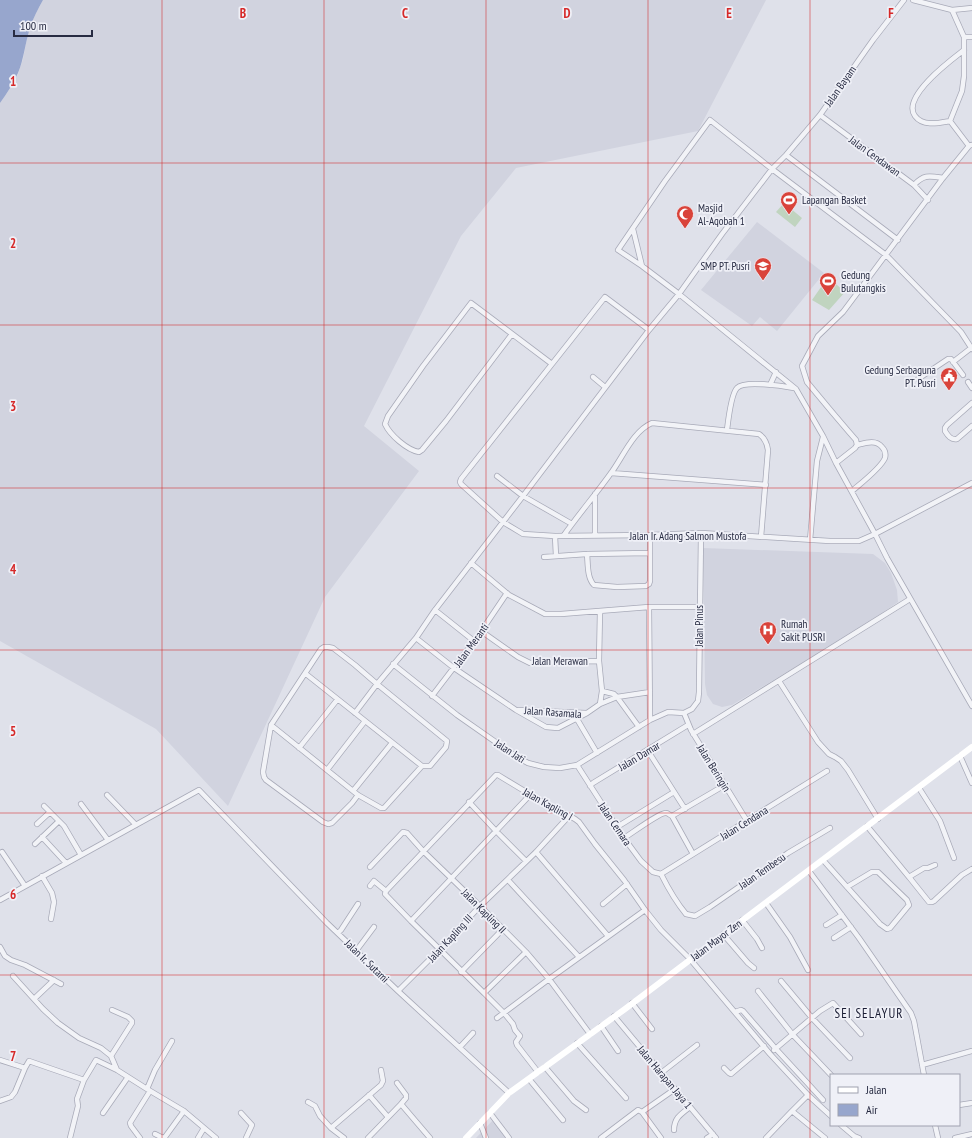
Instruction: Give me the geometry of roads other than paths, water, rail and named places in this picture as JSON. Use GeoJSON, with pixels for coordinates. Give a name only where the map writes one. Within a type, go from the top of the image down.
{"type":"FeatureCollection","features":[{"type":"Feature","properties":{"kind":"street","name":"Jalan Bayam"},"geometry":{"type":"LineString","coordinates":[[355,713],[393,664],[416,638],[434,610],[649,330],[679,294],[722,234],[772,169],[820,115],[872,40],[904,0]]}},
{"type":"Feature","properties":{"kind":"street"},"geometry":{"type":"LineString","coordinates":[[913,0],[952,10],[972,8]]}},
{"type":"Feature","properties":{"kind":"street"},"geometry":{"type":"LineString","coordinates":[[950,121],[962,91],[964,76],[964,37],[952,10]]}},
{"type":"Feature","properties":{"kind":"street"},"geometry":{"type":"LineString","coordinates":[[964,37],[972,37]]}},
{"type":"Feature","properties":{"kind":"street"},"geometry":{"type":"LineString","coordinates":[[950,121],[937,124],[919,120],[914,114],[914,101],[924,86],[936,73],[964,50]]}},
{"type":"Feature","properties":{"kind":"street","name":"Jalan Cendawan"},"geometry":{"type":"LineString","coordinates":[[820,115],[914,185],[928,200]]}},
{"type":"Feature","properties":{"kind":"street"},"geometry":{"type":"LineString","coordinates":[[953,362],[972,348],[961,332],[886,255],[710,120],[618,250],[679,294],[796,388],[887,558],[972,706]]}},
{"type":"Feature","properties":{"kind":"street"},"geometry":{"type":"LineString","coordinates":[[857,445],[856,440],[807,382],[802,366],[818,336],[847,306],[943,178],[971,146],[950,121]]}},
{"type":"Feature","properties":{"kind":"street"},"geometry":{"type":"LineString","coordinates":[[786,155],[898,240]]}},
{"type":"Feature","properties":{"kind":"street"},"geometry":{"type":"LineString","coordinates":[[914,185],[919,179],[926,177],[943,178]]}},
{"type":"Feature","properties":{"kind":"street"},"geometry":{"type":"LineString","coordinates":[[633,229],[642,266]]}},
{"type":"Feature","properties":{"kind":"street"},"geometry":{"type":"LineString","coordinates":[[512,334],[422,450],[419,452],[414,451],[404,445],[388,430],[385,424],[388,416],[471,303],[552,364],[605,297],[649,330]]}},
{"type":"Feature","properties":{"kind":"street"},"geometry":{"type":"LineString","coordinates":[[918,379],[948,359],[951,359],[963,375]]}},
{"type":"Feature","properties":{"kind":"street","name":"Jalan Ir. Adang Salmon Mustofa"},"geometry":{"type":"LineString","coordinates":[[552,364],[460,482],[503,522],[523,534],[555,536],[701,534],[830,541],[859,541],[972,483]]}},
{"type":"Feature","properties":{"kind":"street"},"geometry":{"type":"LineString","coordinates":[[770,385],[776,372]]}},
{"type":"Feature","properties":{"kind":"street"},"geometry":{"type":"LineString","coordinates":[[593,377],[605,387]]}},
{"type":"Feature","properties":{"kind":"street"},"geometry":{"type":"LineString","coordinates":[[968,382],[972,388]]}},
{"type":"Feature","properties":{"kind":"street"},"geometry":{"type":"LineString","coordinates":[[727,430],[734,394],[737,388],[751,384],[796,388]]}},
{"type":"Feature","properties":{"kind":"street"},"geometry":{"type":"LineString","coordinates":[[972,403],[947,425],[945,431],[952,440],[957,439],[972,426]]}},
{"type":"Feature","properties":{"kind":"street"},"geometry":{"type":"LineString","coordinates":[[564,536],[611,473],[639,432],[645,426],[652,423],[727,430],[759,434],[762,436],[766,441],[768,450],[761,537]]}},
{"type":"Feature","properties":{"kind":"street"},"geometry":{"type":"LineString","coordinates":[[810,540],[817,461],[823,436]]}},
{"type":"Feature","properties":{"kind":"street"},"geometry":{"type":"LineString","coordinates":[[836,463],[857,445],[875,442],[881,445],[885,451],[885,458],[875,471],[852,491]]}},
{"type":"Feature","properties":{"kind":"street"},"geometry":{"type":"LineString","coordinates":[[611,473],[766,485]]}},
{"type":"Feature","properties":{"kind":"street"},"geometry":{"type":"LineString","coordinates":[[497,476],[523,496],[572,524]]}},
{"type":"Feature","properties":{"kind":"street"},"geometry":{"type":"LineString","coordinates":[[594,536],[595,494]]}},
{"type":"Feature","properties":{"kind":"street","name":"Jalan Pinus"},"geometry":{"type":"LineString","coordinates":[[684,713],[692,709],[698,701],[701,534]]}},
{"type":"Feature","properties":{"kind":"street"},"geometry":{"type":"LineString","coordinates":[[587,554],[587,566],[592,584],[594,586],[646,586],[650,581],[650,535]]}},
{"type":"Feature","properties":{"kind":"street"},"geometry":{"type":"LineString","coordinates":[[555,536],[556,556]]}},
{"type":"Feature","properties":{"kind":"street"},"geometry":{"type":"LineString","coordinates":[[544,557],[587,554],[650,553]]}},
{"type":"Feature","properties":{"kind":"street"},"geometry":{"type":"LineString","coordinates":[[471,563],[507,593],[545,614],[649,607],[699,607]]}},
{"type":"Feature","properties":{"kind":"street","name":"Jalan Meranti"},"geometry":{"type":"LineString","coordinates":[[432,696],[482,632],[507,593]]}},
{"type":"Feature","properties":{"kind":"street"},"geometry":{"type":"LineString","coordinates":[[693,734],[910,599]]}},
{"type":"Feature","properties":{"kind":"street"},"geometry":{"type":"LineString","coordinates":[[649,607],[650,720]]}},
{"type":"Feature","properties":{"kind":"street"},"geometry":{"type":"LineString","coordinates":[[434,610],[474,641]]}},
{"type":"Feature","properties":{"kind":"street"},"geometry":{"type":"LineString","coordinates":[[600,611],[599,661],[602,691],[600,704]]}},
{"type":"Feature","properties":{"kind":"street","name":"Jalan Merawan"},"geometry":{"type":"LineString","coordinates":[[482,632],[518,657],[530,663],[599,661]]}},
{"type":"Feature","properties":{"kind":"street","name":"Jalan Rasamala"},"geometry":{"type":"LineString","coordinates":[[416,638],[454,668],[516,710],[546,727],[558,728],[587,713]]}},
{"type":"Feature","properties":{"kind":"street"},"geometry":{"type":"LineString","coordinates":[[306,674],[422,766],[430,766],[446,747],[447,741],[333,648],[324,647],[321,649],[306,674],[270,725],[263,772],[266,780],[322,822],[328,824],[332,823],[358,795]]}},
{"type":"Feature","properties":{"kind":"street","name":"Jalan Jati"},"geometry":{"type":"LineString","coordinates":[[393,664],[463,720],[517,757],[528,763],[544,767],[560,768],[577,765],[650,720],[668,712],[684,713]]}},
{"type":"Feature","properties":{"kind":"street"},"geometry":{"type":"LineString","coordinates":[[779,681],[818,742],[829,754],[838,759],[844,765],[878,819]]}},
{"type":"Feature","properties":{"kind":"street"},"geometry":{"type":"LineString","coordinates":[[602,691],[617,696],[639,727]]}},
{"type":"Feature","properties":{"kind":"street"},"geometry":{"type":"LineString","coordinates":[[587,713],[600,704],[617,696],[650,692]]}},
{"type":"Feature","properties":{"kind":"street"},"geometry":{"type":"LineString","coordinates":[[299,748],[337,700]]}},
{"type":"Feature","properties":{"kind":"street","name":"Jalan Rasamala"},"geometry":{"type":"LineString","coordinates":[[516,710],[587,713]]}},
{"type":"Feature","properties":{"kind":"street","name":"Jalan Beringin"},"geometry":{"type":"LineString","coordinates":[[684,713],[693,734],[747,821]]}},
{"type":"Feature","properties":{"kind":"street"},"geometry":{"type":"LineString","coordinates":[[577,719],[597,753]]}},
{"type":"Feature","properties":{"kind":"street"},"geometry":{"type":"LineString","coordinates":[[327,770],[365,721]]}},
{"type":"Feature","properties":{"kind":"street"},"geometry":{"type":"LineString","coordinates":[[270,725],[353,792],[381,808],[384,808],[422,766]]}},
{"type":"Feature","properties":{"kind":"street","name":"Jalan Damar"},"geometry":{"type":"LineString","coordinates":[[590,786],[688,725]]}},
{"type":"Feature","properties":{"kind":"street"},"geometry":{"type":"LineString","coordinates":[[353,792],[392,743]]}},
{"type":"Feature","properties":{"kind":"street","name":"Jalan Mayor Zen"},"geometry":{"type":"LineString","coordinates":[[466,1138],[509,1093],[766,903],[972,747]]}},
{"type":"Feature","properties":{"kind":"street"},"geometry":{"type":"LineString","coordinates":[[648,751],[685,808]]}},
{"type":"Feature","properties":{"kind":"street"},"geometry":{"type":"LineString","coordinates":[[960,756],[972,783]]}},
{"type":"Feature","properties":{"kind":"street","name":"Jalan Cemara"},"geometry":{"type":"LineString","coordinates":[[577,765],[616,827],[641,861],[653,872],[661,874]]}},
{"type":"Feature","properties":{"kind":"street","name":"Jalan Cendana"},"geometry":{"type":"LineString","coordinates":[[661,874],[827,771]]}},
{"type":"Feature","properties":{"kind":"street","name":"Jalan Kapling I"},"geometry":{"type":"LineString","coordinates":[[386,891],[469,802],[496,775],[498,775],[530,795],[579,822],[661,930],[690,959],[770,1054],[808,1096],[830,1115]]}},
{"type":"Feature","properties":{"kind":"street"},"geometry":{"type":"LineString","coordinates":[[672,816],[724,785]]}},
{"type":"Feature","properties":{"kind":"street"},"geometry":{"type":"LineString","coordinates":[[919,788],[940,821],[954,858]]}},
{"type":"Feature","properties":{"kind":"street","name":"Jalan Ir. Sutami"},"geometry":{"type":"LineString","coordinates":[[136,825],[199,790],[356,951],[509,1093]]}},
{"type":"Feature","properties":{"kind":"street"},"geometry":{"type":"LineString","coordinates":[[616,827],[674,792]]}},
{"type":"Feature","properties":{"kind":"street"},"geometry":{"type":"LineString","coordinates":[[0,900],[136,825],[107,795]]}},
{"type":"Feature","properties":{"kind":"street"},"geometry":{"type":"LineString","coordinates":[[411,921],[530,795]]}},
{"type":"Feature","properties":{"kind":"street"},"geometry":{"type":"LineString","coordinates":[[469,802],[526,861]]}},
{"type":"Feature","properties":{"kind":"street"},"geometry":{"type":"LineString","coordinates":[[81,804],[108,840]]}},
{"type":"Feature","properties":{"kind":"street"},"geometry":{"type":"LineString","coordinates":[[44,806],[64,826],[81,855]]}},
{"type":"Feature","properties":{"kind":"street"},"geometry":{"type":"LineString","coordinates":[[37,824],[50,812]]}},
{"type":"Feature","properties":{"kind":"street"},"geometry":{"type":"LineString","coordinates":[[624,838],[665,813],[672,816],[693,854]]}},
{"type":"Feature","properties":{"kind":"street","name":"Jalan Kapling III"},"geometry":{"type":"LineString","coordinates":[[398,991],[480,906],[536,852],[569,816]]}},
{"type":"Feature","properties":{"kind":"street"},"geometry":{"type":"LineString","coordinates":[[35,844],[59,821]]}},
{"type":"Feature","properties":{"kind":"street"},"geometry":{"type":"LineString","coordinates":[[867,826],[929,902],[934,901],[962,875],[972,869]]}},
{"type":"Feature","properties":{"kind":"street","name":"Jalan Tembesu"},"geometry":{"type":"LineString","coordinates":[[661,874],[682,910],[686,914],[696,916],[788,853],[830,828]]}},
{"type":"Feature","properties":{"kind":"street","name":"Jalan Kapling II"},"geometry":{"type":"LineString","coordinates":[[370,867],[394,840],[405,832],[526,952],[549,979],[590,1034]]}},
{"type":"Feature","properties":{"kind":"street"},"geometry":{"type":"LineString","coordinates":[[42,837],[66,863]]}},
{"type":"Feature","properties":{"kind":"street"},"geometry":{"type":"LineString","coordinates":[[2,852],[25,886]]}},
{"type":"Feature","properties":{"kind":"street"},"geometry":{"type":"LineString","coordinates":[[536,852],[608,936]]}},
{"type":"Feature","properties":{"kind":"street"},"geometry":{"type":"LineString","coordinates":[[823,860],[847,887],[880,924],[886,929],[890,928],[909,905],[907,900],[878,872],[872,872],[847,887]]}},
{"type":"Feature","properties":{"kind":"street"},"geometry":{"type":"LineString","coordinates":[[909,877],[924,868],[936,865]]}},
{"type":"Feature","properties":{"kind":"street"},"geometry":{"type":"LineString","coordinates":[[809,870],[911,1013],[914,1021],[924,1074]]}},
{"type":"Feature","properties":{"kind":"street"},"geometry":{"type":"LineString","coordinates":[[42,876],[52,893],[54,902],[51,919]]}},
{"type":"Feature","properties":{"kind":"street"},"geometry":{"type":"LineString","coordinates":[[508,880],[579,957]]}},
{"type":"Feature","properties":{"kind":"street"},"geometry":{"type":"LineString","coordinates":[[370,886],[374,881],[386,891],[385,895],[504,1013],[520,1036],[516,1042],[517,1045],[538,1072]]}},
{"type":"Feature","properties":{"kind":"street"},"geometry":{"type":"LineString","coordinates":[[603,904],[627,884]]}},
{"type":"Feature","properties":{"kind":"street"},"geometry":{"type":"LineString","coordinates":[[766,903],[790,937],[808,970]]}},
{"type":"Feature","properties":{"kind":"street"},"geometry":{"type":"LineString","coordinates":[[338,933],[358,904]]}},
{"type":"Feature","properties":{"kind":"street"},"geometry":{"type":"LineString","coordinates":[[498,1018],[549,979],[645,910]]}},
{"type":"Feature","properties":{"kind":"street"},"geometry":{"type":"LineString","coordinates":[[826,925],[842,915]]}},
{"type":"Feature","properties":{"kind":"street"},"geometry":{"type":"LineString","coordinates":[[742,920],[762,948]]}},
{"type":"Feature","properties":{"kind":"street"},"geometry":{"type":"LineString","coordinates":[[356,951],[374,927]]}},
{"type":"Feature","properties":{"kind":"street"},"geometry":{"type":"LineString","coordinates":[[834,938],[851,928]]}},
{"type":"Feature","properties":{"kind":"street"},"geometry":{"type":"LineString","coordinates":[[461,972],[503,929]]}},
{"type":"Feature","properties":{"kind":"street"},"geometry":{"type":"LineString","coordinates":[[723,934],[754,968]]}},
{"type":"Feature","properties":{"kind":"street"},"geometry":{"type":"LineString","coordinates":[[0,947],[5,956],[61,984]]}},
{"type":"Feature","properties":{"kind":"street"},"geometry":{"type":"LineString","coordinates":[[484,993],[526,952]]}},
{"type":"Feature","properties":{"kind":"street"},"geometry":{"type":"LineString","coordinates":[[13,976],[58,1023],[79,1038],[101,1048],[110,1056],[117,1070]]}},
{"type":"Feature","properties":{"kind":"street"},"geometry":{"type":"LineString","coordinates":[[34,999],[54,980]]}},
{"type":"Feature","properties":{"kind":"street"},"geometry":{"type":"LineString","coordinates":[[781,981],[812,1018],[850,1058]]}},
{"type":"Feature","properties":{"kind":"street"},"geometry":{"type":"LineString","coordinates":[[758,991],[792,1035],[830,1074]]}},
{"type":"Feature","properties":{"kind":"street"},"geometry":{"type":"LineString","coordinates":[[632,1003],[652,1029]]}},
{"type":"Feature","properties":{"kind":"street"},"geometry":{"type":"LineString","coordinates":[[770,1054],[812,1018],[833,1003],[861,1034]]}},
{"type":"Feature","properties":{"kind":"street"},"geometry":{"type":"LineString","coordinates":[[110,1056],[132,1024],[132,1021],[128,1017],[112,1010]]}},
{"type":"Feature","properties":{"kind":"street"},"geometry":{"type":"LineString","coordinates":[[735,1012],[741,1010],[743,1011],[823,1100]]}},
{"type":"Feature","properties":{"kind":"street","name":"Jalan Harapan Jaya 1"},"geometry":{"type":"LineString","coordinates":[[614,1016],[714,1136]]}},
{"type":"Feature","properties":{"kind":"street"},"geometry":{"type":"LineString","coordinates":[[601,1026],[618,1051]]}},
{"type":"Feature","properties":{"kind":"street"},"geometry":{"type":"LineString","coordinates":[[460,1047],[474,1033]]}},
{"type":"Feature","properties":{"kind":"street"},"geometry":{"type":"LineString","coordinates":[[140,1138],[130,1123],[148,1090],[155,1070],[172,1041]]}},
{"type":"Feature","properties":{"kind":"street"},"geometry":{"type":"LineString","coordinates":[[577,1043],[626,1098]]}},
{"type":"Feature","properties":{"kind":"street"},"geometry":{"type":"LineString","coordinates":[[661,1074],[697,1045]]}},
{"type":"Feature","properties":{"kind":"street"},"geometry":{"type":"LineString","coordinates":[[724,1068],[731,1074],[764,1046]]}},
{"type":"Feature","properties":{"kind":"street"},"geometry":{"type":"LineString","coordinates":[[922,1065],[972,1051]]}},
{"type":"Feature","properties":{"kind":"street"},"geometry":{"type":"LineString","coordinates":[[0,1060],[25,1068]]}},
{"type":"Feature","properties":{"kind":"street"},"geometry":{"type":"LineString","coordinates":[[70,1138],[78,1106],[77,1099],[84,1080],[96,1060],[117,1070],[184,1111],[216,1138]]}},
{"type":"Feature","properties":{"kind":"street"},"geometry":{"type":"LineString","coordinates":[[0,1101],[11,1097],[29,1061],[84,1080]]}},
{"type":"Feature","properties":{"kind":"street"},"geometry":{"type":"LineString","coordinates":[[545,1067],[574,1101],[586,1110]]}},
{"type":"Feature","properties":{"kind":"street"},"geometry":{"type":"LineString","coordinates":[[331,1128],[383,1083],[381,1070]]}},
{"type":"Feature","properties":{"kind":"street"},"geometry":{"type":"LineString","coordinates":[[103,1113],[128,1077]]}},
{"type":"Feature","properties":{"kind":"street"},"geometry":{"type":"LineString","coordinates":[[528,1079],[563,1120]]}},
{"type":"Feature","properties":{"kind":"street"},"geometry":{"type":"LineString","coordinates":[[368,1138],[402,1104],[406,1098],[406,1095],[397,1083]]}},
{"type":"Feature","properties":{"kind":"street"},"geometry":{"type":"LineString","coordinates":[[642,1112],[675,1089]]}},
{"type":"Feature","properties":{"kind":"street"},"geometry":{"type":"LineString","coordinates":[[369,1095],[388,1117]]}},
{"type":"Feature","properties":{"kind":"street"},"geometry":{"type":"LineString","coordinates":[[766,1138],[808,1096]]}},
{"type":"Feature","properties":{"kind":"street"},"geometry":{"type":"LineString","coordinates":[[308,1102],[315,1106],[320,1116],[331,1128],[344,1138]]}},
{"type":"Feature","properties":{"kind":"street"},"geometry":{"type":"LineString","coordinates":[[960,1105],[972,1103]]}},
{"type":"Feature","properties":{"kind":"street"},"geometry":{"type":"LineString","coordinates":[[402,1104],[430,1138]]}},
{"type":"Feature","properties":{"kind":"street"},"geometry":{"type":"LineString","coordinates":[[674,1130],[677,1118],[690,1107]]}},
{"type":"Feature","properties":{"kind":"street"},"geometry":{"type":"LineString","coordinates":[[601,1138],[638,1110],[642,1112],[658,1137]]}},
{"type":"Feature","properties":{"kind":"street"},"geometry":{"type":"LineString","coordinates":[[155,1134],[163,1138],[165,1137],[184,1111]]}},
{"type":"Feature","properties":{"kind":"street"},"geometry":{"type":"LineString","coordinates":[[792,1111],[825,1138]]}},
{"type":"Feature","properties":{"kind":"street"},"geometry":{"type":"LineString","coordinates":[[241,1112],[252,1125],[246,1138]]}},
{"type":"Feature","properties":{"kind":"street"},"geometry":{"type":"LineString","coordinates":[[490,1113],[508,1138]]}},
{"type":"Feature","properties":{"kind":"street"},"geometry":{"type":"LineString","coordinates":[[480,1123],[486,1138]]}},
{"type":"Feature","properties":{"kind":"street"},"geometry":{"type":"LineString","coordinates":[[842,1126],[853,1137],[859,1138]]}},
{"type":"Feature","properties":{"kind":"street"},"geometry":{"type":"LineString","coordinates":[[934,1126],[938,1138]]}},
{"type":"Feature","properties":{"kind":"street"},"geometry":{"type":"LineString","coordinates":[[198,1138],[204,1128]]}},
{"type":"Feature","properties":{"kind":"street"},"geometry":{"type":"LineString","coordinates":[[955,1138],[972,1134]]}},
{"type":"Feature","properties":{"kind":"street"},"geometry":{"type":"LineString","coordinates":[[707,1138],[714,1136]]}},
{"type":"Feature","properties":{"kind":"water"},"geometry":{"type":"Polygon","coordinates":[[[0,0],[43,0],[31,24],[18,73],[0,103],[0,0]]]}},
{"type":"Feature","properties":{"kind":"place","name":"Lapangan Basket"},"geometry":{"type":"Point","coordinates":[789,215]}},
{"type":"Feature","properties":{"kind":"place","name":"Masjid Al-Aqobah 1"},"geometry":{"type":"Point","coordinates":[685,229]}},
{"type":"Feature","properties":{"kind":"place","name":"SMP PT. Pusri"},"geometry":{"type":"Point","coordinates":[763,281]}},
{"type":"Feature","properties":{"kind":"place","name":"Gedung Bulutangkis"},"geometry":{"type":"Point","coordinates":[828,296]}},
{"type":"Feature","properties":{"kind":"place","name":"Gedung Serbaguna PT. Pusri"},"geometry":{"type":"Point","coordinates":[949,391]}},
{"type":"Feature","properties":{"kind":"place","name":"Rumah Sakit PUSRI"},"geometry":{"type":"Point","coordinates":[768,645]}},
{"type":"Feature","properties":{"kind":"district","name":"SEI SELAYUR"},"geometry":{"type":"Point","coordinates":[869,1013]}}]}
